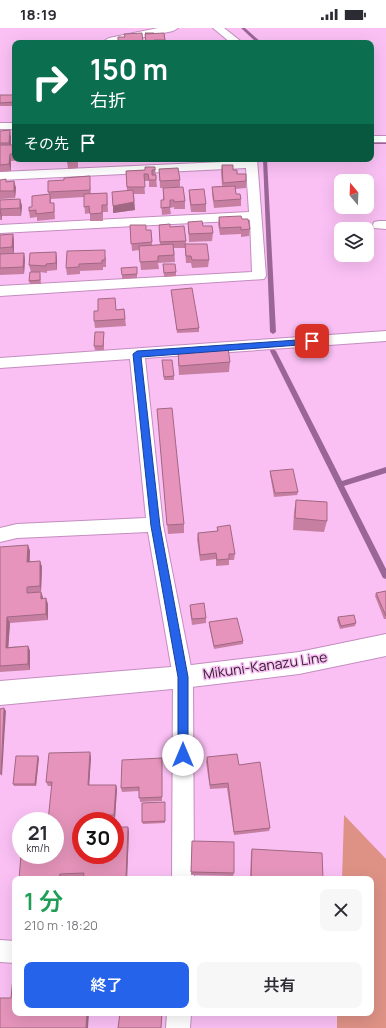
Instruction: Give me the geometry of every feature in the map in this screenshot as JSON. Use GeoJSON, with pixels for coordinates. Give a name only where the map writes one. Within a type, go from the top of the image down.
{"type":"FeatureCollection","features":[{"type":"Feature","properties":{"kind":"main road","name":"Mikuni-Kanazu Line"},"geometry":{"type":"LineString","coordinates":[[0,693],[183,677],[299,663],[386,645]]}},
{"type":"Feature","properties":{"kind":"street"},"geometry":{"type":"LineString","coordinates":[[115,40],[173,28]]}},
{"type":"Feature","properties":{"kind":"street"},"geometry":{"type":"LineString","coordinates":[[218,28],[234,40]]}},
{"type":"Feature","properties":{"kind":"street"},"geometry":{"type":"LineString","coordinates":[[0,126],[12,126]]}},
{"type":"Feature","properties":{"kind":"street"},"geometry":{"type":"LineString","coordinates":[[374,139],[386,139]]}},
{"type":"Feature","properties":{"kind":"street"},"geometry":{"type":"LineString","coordinates":[[0,176],[251,162],[256,216],[259,276],[0,291]]}},
{"type":"Feature","properties":{"kind":"street"},"geometry":{"type":"LineString","coordinates":[[0,229],[256,216]]}},
{"type":"Feature","properties":{"kind":"street"},"geometry":{"type":"LineString","coordinates":[[0,362],[137,354],[386,336]]}},
{"type":"Feature","properties":{"kind":"street"},"geometry":{"type":"LineString","coordinates":[[137,354],[155,526],[183,677],[183,876]]}},
{"type":"Feature","properties":{"kind":"street"},"geometry":{"type":"LineString","coordinates":[[0,536],[17,531],[155,526]]}},
{"type":"Feature","properties":{"kind":"street"},"geometry":{"type":"LineString","coordinates":[[0,951],[12,952]]}},
{"type":"Feature","properties":{"kind":"street"},"geometry":{"type":"LineString","coordinates":[[178,1028],[179,1016]]}},
{"type":"Feature","properties":{"kind":"shaded area"},"geometry":{"type":"Polygon","coordinates":[[[344,815],[386,859],[386,1028],[337,1028],[337,1016],[374,1016],[374,876],[342,876],[344,815]]]}},
{"type":"Feature","properties":{"kind":"building"},"geometry":{"type":"Polygon","coordinates":[[[142,33],[143,40],[118,40],[118,37],[125,37],[124,34],[142,33]]]}},
{"type":"Feature","properties":{"kind":"building"},"geometry":{"type":"Polygon","coordinates":[[[164,33],[165,40],[146,40],[145,34],[164,33]]]}},
{"type":"Feature","properties":{"kind":"building"},"geometry":{"type":"Polygon","coordinates":[[[0,95],[12,95],[12,102],[0,103],[0,95]]]}},
{"type":"Feature","properties":{"kind":"building"},"geometry":{"type":"Polygon","coordinates":[[[10,130],[9,143],[0,143],[0,131],[10,130]]]}},
{"type":"Feature","properties":{"kind":"building"},"geometry":{"type":"Polygon","coordinates":[[[0,145],[12,145],[12,154],[10,154],[9,164],[0,165],[0,145]]]}},
{"type":"Feature","properties":{"kind":"building"},"geometry":{"type":"Polygon","coordinates":[[[222,165],[233,165],[233,170],[237,170],[237,174],[246,174],[246,181],[223,183],[222,165]]]}},
{"type":"Feature","properties":{"kind":"building"},"geometry":{"type":"Polygon","coordinates":[[[145,167],[155,167],[155,170],[152,170],[152,175],[156,175],[156,180],[149,180],[148,174],[144,174],[145,187],[127,187],[126,171],[145,170],[145,167]]]}},
{"type":"Feature","properties":{"kind":"building"},"geometry":{"type":"Polygon","coordinates":[[[178,168],[180,180],[160,181],[159,169],[178,168]]]}},
{"type":"Feature","properties":{"kind":"building"},"geometry":{"type":"Polygon","coordinates":[[[90,176],[90,190],[48,192],[48,181],[90,176]]]}},
{"type":"Feature","properties":{"kind":"building"},"geometry":{"type":"Polygon","coordinates":[[[6,179],[6,182],[14,181],[14,191],[0,191],[0,180],[6,179]]]}},
{"type":"Feature","properties":{"kind":"building"},"geometry":{"type":"Polygon","coordinates":[[[235,186],[236,194],[240,194],[241,199],[214,201],[212,187],[235,186]]]}},
{"type":"Feature","properties":{"kind":"building"},"geometry":{"type":"Polygon","coordinates":[[[183,187],[185,201],[174,202],[174,200],[170,200],[170,207],[161,208],[161,200],[164,200],[163,188],[183,187]]]}},
{"type":"Feature","properties":{"kind":"building"},"geometry":{"type":"Polygon","coordinates":[[[204,189],[206,204],[191,205],[189,190],[204,189]]]}},
{"type":"Feature","properties":{"kind":"building"},"geometry":{"type":"Polygon","coordinates":[[[133,190],[134,202],[113,206],[112,192],[133,190]]]}},
{"type":"Feature","properties":{"kind":"building"},"geometry":{"type":"Polygon","coordinates":[[[107,193],[107,205],[102,205],[102,213],[90,214],[89,206],[84,207],[84,194],[107,193]]]}},
{"type":"Feature","properties":{"kind":"building"},"geometry":{"type":"Polygon","coordinates":[[[50,194],[50,203],[54,203],[54,212],[36,214],[36,210],[29,211],[29,207],[32,207],[32,196],[50,194]]]}},
{"type":"Feature","properties":{"kind":"building"},"geometry":{"type":"Polygon","coordinates":[[[20,199],[20,208],[0,209],[0,200],[20,199]]]}},
{"type":"Feature","properties":{"kind":"building"},"geometry":{"type":"Polygon","coordinates":[[[241,216],[242,219],[248,219],[250,229],[241,230],[241,227],[220,228],[219,217],[241,216]]]}},
{"type":"Feature","properties":{"kind":"building"},"geometry":{"type":"Polygon","coordinates":[[[202,221],[203,226],[212,226],[213,233],[189,234],[188,222],[202,221]]]}},
{"type":"Feature","properties":{"kind":"building"},"geometry":{"type":"Polygon","coordinates":[[[170,224],[170,227],[184,226],[186,241],[160,242],[159,225],[170,224]]]}},
{"type":"Feature","properties":{"kind":"building"},"geometry":{"type":"Polygon","coordinates":[[[130,225],[146,225],[146,230],[151,230],[152,242],[131,244],[130,225]]]}},
{"type":"Feature","properties":{"kind":"building"},"geometry":{"type":"Polygon","coordinates":[[[13,234],[12,247],[0,248],[0,235],[13,234]]]}},
{"type":"Feature","properties":{"kind":"building"},"geometry":{"type":"Polygon","coordinates":[[[173,244],[174,255],[158,256],[158,261],[140,262],[139,246],[173,244]]]}},
{"type":"Feature","properties":{"kind":"building"},"geometry":{"type":"Polygon","coordinates":[[[185,244],[207,244],[209,260],[192,260],[191,256],[186,256],[185,244]]]}},
{"type":"Feature","properties":{"kind":"building"},"geometry":{"type":"Polygon","coordinates":[[[105,250],[105,260],[102,260],[102,263],[79,264],[79,267],[66,268],[67,251],[105,250]]]}},
{"type":"Feature","properties":{"kind":"building"},"geometry":{"type":"Polygon","coordinates":[[[56,252],[56,263],[46,264],[46,266],[29,265],[30,253],[56,252]]]}},
{"type":"Feature","properties":{"kind":"building"},"geometry":{"type":"Polygon","coordinates":[[[24,253],[23,267],[0,268],[0,254],[24,253]]]}},
{"type":"Feature","properties":{"kind":"building"},"geometry":{"type":"Polygon","coordinates":[[[163,264],[175,264],[176,272],[164,273],[163,264]]]}},
{"type":"Feature","properties":{"kind":"building"},"geometry":{"type":"Polygon","coordinates":[[[137,267],[137,274],[122,275],[121,268],[137,267]]]}},
{"type":"Feature","properties":{"kind":"building"},"geometry":{"type":"Polygon","coordinates":[[[30,272],[40,272],[40,280],[29,281],[30,272]]]}},
{"type":"Feature","properties":{"kind":"building"},"geometry":{"type":"Polygon","coordinates":[[[192,288],[199,328],[177,330],[171,290],[192,288]]]}},
{"type":"Feature","properties":{"kind":"building"},"geometry":{"type":"Polygon","coordinates":[[[115,298],[116,310],[124,309],[125,319],[94,321],[94,311],[98,311],[98,299],[115,298]]]}},
{"type":"Feature","properties":{"kind":"building"},"geometry":{"type":"Polygon","coordinates":[[[95,332],[104,332],[103,346],[94,346],[95,332]]]}},
{"type":"Feature","properties":{"kind":"building"},"geometry":{"type":"Polygon","coordinates":[[[228,348],[230,362],[179,366],[178,352],[228,348]]]}},
{"type":"Feature","properties":{"kind":"building"},"geometry":{"type":"Polygon","coordinates":[[[162,360],[172,360],[174,376],[164,377],[162,360]]]}},
{"type":"Feature","properties":{"kind":"building"},"geometry":{"type":"Polygon","coordinates":[[[172,408],[184,524],[167,525],[157,409],[172,408]]]}},
{"type":"Feature","properties":{"kind":"building"},"geometry":{"type":"Polygon","coordinates":[[[293,469],[298,492],[275,493],[270,471],[293,469]]]}},
{"type":"Feature","properties":{"kind":"building"},"geometry":{"type":"Polygon","coordinates":[[[296,500],[327,502],[327,521],[295,518],[296,500]]]}},
{"type":"Feature","properties":{"kind":"building"},"geometry":{"type":"Polygon","coordinates":[[[230,525],[235,554],[229,554],[229,559],[217,560],[216,553],[200,555],[198,533],[218,531],[217,527],[230,525]]]}},
{"type":"Feature","properties":{"kind":"building"},"geometry":{"type":"Polygon","coordinates":[[[28,545],[27,562],[40,561],[40,586],[27,587],[27,593],[41,592],[41,599],[46,598],[46,614],[7,617],[6,648],[28,646],[28,664],[0,666],[0,547],[28,545]]]}},
{"type":"Feature","properties":{"kind":"building"},"geometry":{"type":"Polygon","coordinates":[[[386,591],[386,616],[376,593],[386,591]]]}},
{"type":"Feature","properties":{"kind":"building"},"geometry":{"type":"Polygon","coordinates":[[[204,603],[206,618],[192,619],[190,605],[204,603]]]}},
{"type":"Feature","properties":{"kind":"building"},"geometry":{"type":"Polygon","coordinates":[[[354,615],[356,623],[341,626],[338,617],[354,615]]]}},
{"type":"Feature","properties":{"kind":"building"},"geometry":{"type":"Polygon","coordinates":[[[237,618],[243,641],[214,646],[209,622],[237,618]]]}},
{"type":"Feature","properties":{"kind":"building"},"geometry":{"type":"Polygon","coordinates":[[[4,708],[1,774],[0,774],[0,709],[4,708]]]}},
{"type":"Feature","properties":{"kind":"building"},"geometry":{"type":"Polygon","coordinates":[[[90,752],[88,785],[116,785],[114,812],[72,812],[72,864],[124,864],[124,827],[128,827],[126,876],[84,876],[84,873],[60,874],[60,876],[19,876],[20,864],[64,864],[64,812],[49,812],[52,782],[46,782],[49,753],[90,752]]]}},
{"type":"Feature","properties":{"kind":"building"},"geometry":{"type":"Polygon","coordinates":[[[237,754],[239,765],[260,762],[270,828],[234,832],[228,783],[210,785],[207,757],[237,754]]]}},
{"type":"Feature","properties":{"kind":"building"},"geometry":{"type":"Polygon","coordinates":[[[16,756],[38,756],[35,784],[13,784],[16,756]]]}},
{"type":"Feature","properties":{"kind":"building"},"geometry":{"type":"Polygon","coordinates":[[[162,758],[162,797],[139,798],[139,787],[121,788],[122,760],[162,758]]]}},
{"type":"Feature","properties":{"kind":"building"},"geometry":{"type":"Polygon","coordinates":[[[165,802],[165,821],[142,822],[142,803],[165,802]]]}},
{"type":"Feature","properties":{"kind":"building"},"geometry":{"type":"Polygon","coordinates":[[[192,841],[234,842],[234,873],[191,872],[192,841]]]}},
{"type":"Feature","properties":{"kind":"building"},"geometry":{"type":"Polygon","coordinates":[[[252,849],[322,853],[323,876],[251,876],[252,849]]]}},
{"type":"Feature","properties":{"kind":"building"},"geometry":{"type":"Polygon","coordinates":[[[12,988],[12,1016],[87,1016],[86,1028],[0,1028],[0,998],[11,998],[12,988]]]}},
{"type":"Feature","properties":{"kind":"building"},"geometry":{"type":"Polygon","coordinates":[[[120,1016],[162,1016],[161,1028],[118,1028],[120,1016]]]}},
{"type":"Feature","properties":{"kind":"waterway"},"geometry":{"type":"LineString","coordinates":[[243,28],[257,40]]}},
{"type":"Feature","properties":{"kind":"waterway"},"geometry":{"type":"LineString","coordinates":[[374,143],[386,143]]}},
{"type":"Feature","properties":{"kind":"waterway"},"geometry":{"type":"LineString","coordinates":[[265,162],[273,332]]}},
{"type":"Feature","properties":{"kind":"waterway"},"geometry":{"type":"LineString","coordinates":[[273,351],[386,576]]}},
{"type":"Feature","properties":{"kind":"waterway"},"geometry":{"type":"LineString","coordinates":[[342,484],[386,470]]}},
{"type":"Feature","properties":{"kind":"route"},"geometry":{"type":"LineString","coordinates":[[183,755],[183,677],[155,526],[137,354],[312,341]]}}]}
